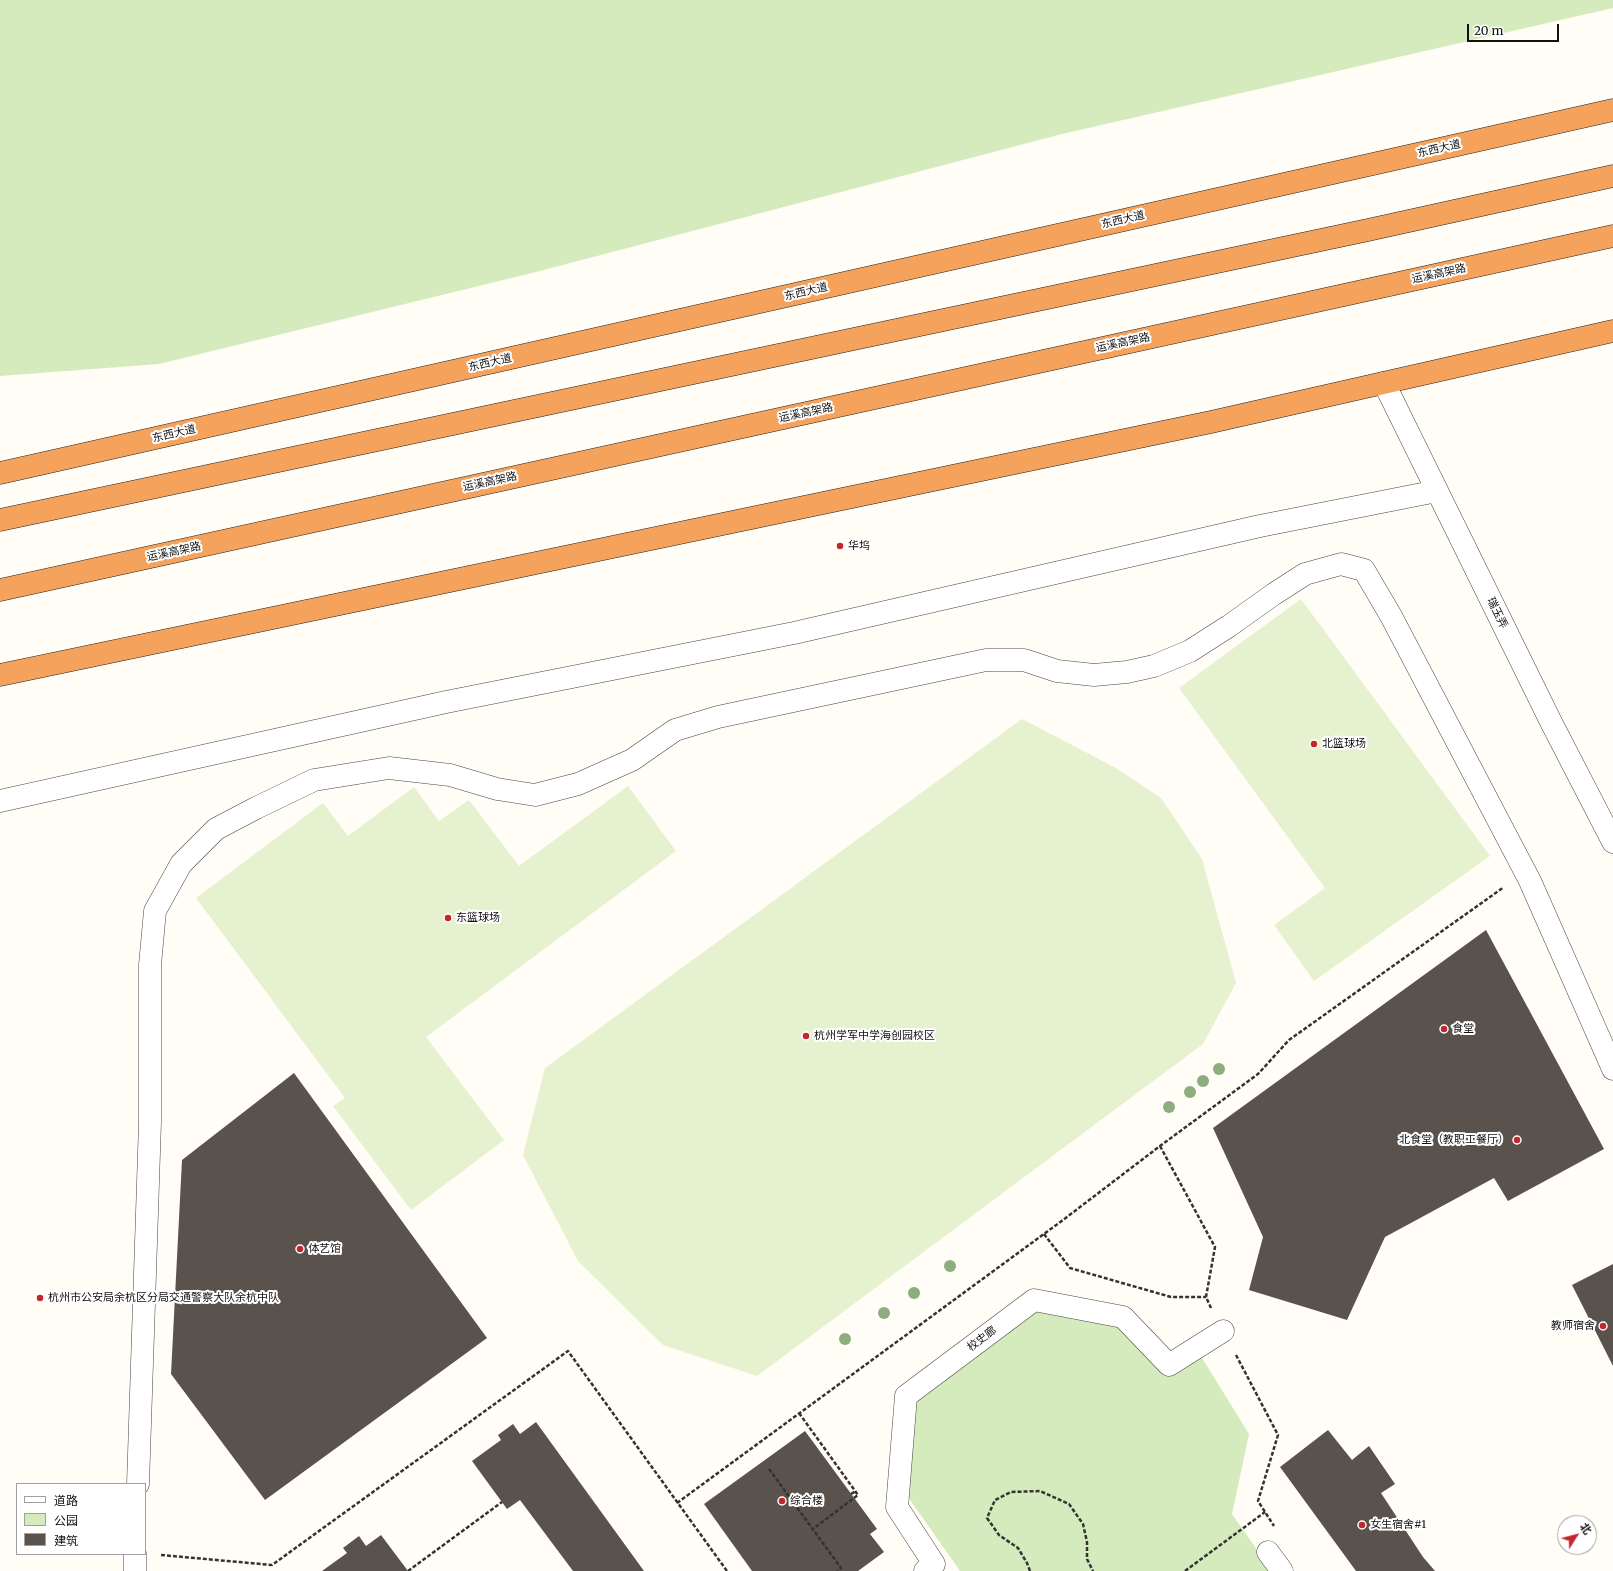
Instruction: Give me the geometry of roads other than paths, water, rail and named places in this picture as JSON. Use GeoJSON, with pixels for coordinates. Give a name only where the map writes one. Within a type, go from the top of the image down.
{"type":"FeatureCollection","features":[{"type":"Feature","properties":{"kind":"highway","name":"东西大道"},"geometry":{"type":"LineString","coordinates":[[0,473],[1613,110]]}},
{"type":"Feature","properties":{"kind":"highway"},"geometry":{"type":"LineString","coordinates":[[0,520],[1613,176]]}},
{"type":"Feature","properties":{"kind":"highway","name":"运溪高架路"},"geometry":{"type":"LineString","coordinates":[[0,590],[1613,236]]}},
{"type":"Feature","properties":{"kind":"highway"},"geometry":{"type":"LineString","coordinates":[[0,675],[1203,423],[1613,331]]}},
{"type":"Feature","properties":{"kind":"street","name":"瑞玉弄"},"geometry":{"type":"LineString","coordinates":[[1384,382],[1548,715],[1613,842]]}},
{"type":"Feature","properties":{"kind":"street"},"geometry":{"type":"LineString","coordinates":[[0,801],[446,702],[794,633],[1260,526],[1437,491]]}},
{"type":"Feature","properties":{"kind":"street"},"geometry":{"type":"LineString","coordinates":[[138,1483],[150,1122],[150,965],[155,911],[181,864],[216,830],[256,808],[314,780],[389,768],[450,775],[497,788],[535,796],[578,784],[632,760],[675,730],[718,718],[986,660],[1024,660],[1057,671],[1094,675],[1127,672],[1154,666],[1190,651],[1305,574],[1341,564],[1364,570],[1391,616],[1525,871],[1613,1069]]}},
{"type":"Feature","properties":{"kind":"street","name":"校史廊"},"geometry":{"type":"LineString","coordinates":[[925,1571],[934,1564],[897,1507],[906,1396],[1034,1300],[1123,1318],[1169,1365],[1223,1331]]}},
{"type":"Feature","properties":{"kind":"street"},"geometry":{"type":"LineString","coordinates":[[1268,1552],[1282,1571]]}},
{"type":"Feature","properties":{"kind":"street"},"geometry":{"type":"LineString","coordinates":[[135,1555],[135,1571]]}},
{"type":"Feature","properties":{"kind":"place","name":"华坞"},"geometry":{"type":"Point","coordinates":[840,546]}},
{"type":"Feature","properties":{"kind":"place","name":"北篮球场"},"geometry":{"type":"Point","coordinates":[1314,744]}},
{"type":"Feature","properties":{"kind":"place","name":"东篮球场"},"geometry":{"type":"Point","coordinates":[448,918]}},
{"type":"Feature","properties":{"kind":"place","name":"食堂"},"geometry":{"type":"Point","coordinates":[1444,1029]}},
{"type":"Feature","properties":{"kind":"place","name":"杭州学军中学海创园校区"},"geometry":{"type":"Point","coordinates":[806,1036]}},
{"type":"Feature","properties":{"kind":"place","name":"北食堂（教职工餐厅）"},"geometry":{"type":"Point","coordinates":[1517,1140]}},
{"type":"Feature","properties":{"kind":"place","name":"体艺馆"},"geometry":{"type":"Point","coordinates":[300,1249]}},
{"type":"Feature","properties":{"kind":"place","name":"杭州市公安局余杭区分局交通警察大队余杭中队"},"geometry":{"type":"Point","coordinates":[40,1298]}},
{"type":"Feature","properties":{"kind":"place","name":"教师宿舍"},"geometry":{"type":"Point","coordinates":[1603,1326]}},
{"type":"Feature","properties":{"kind":"place","name":"综合楼"},"geometry":{"type":"Point","coordinates":[782,1501]}},
{"type":"Feature","properties":{"kind":"place","name":"女生宿舍#1"},"geometry":{"type":"Point","coordinates":[1362,1525]}}]}
